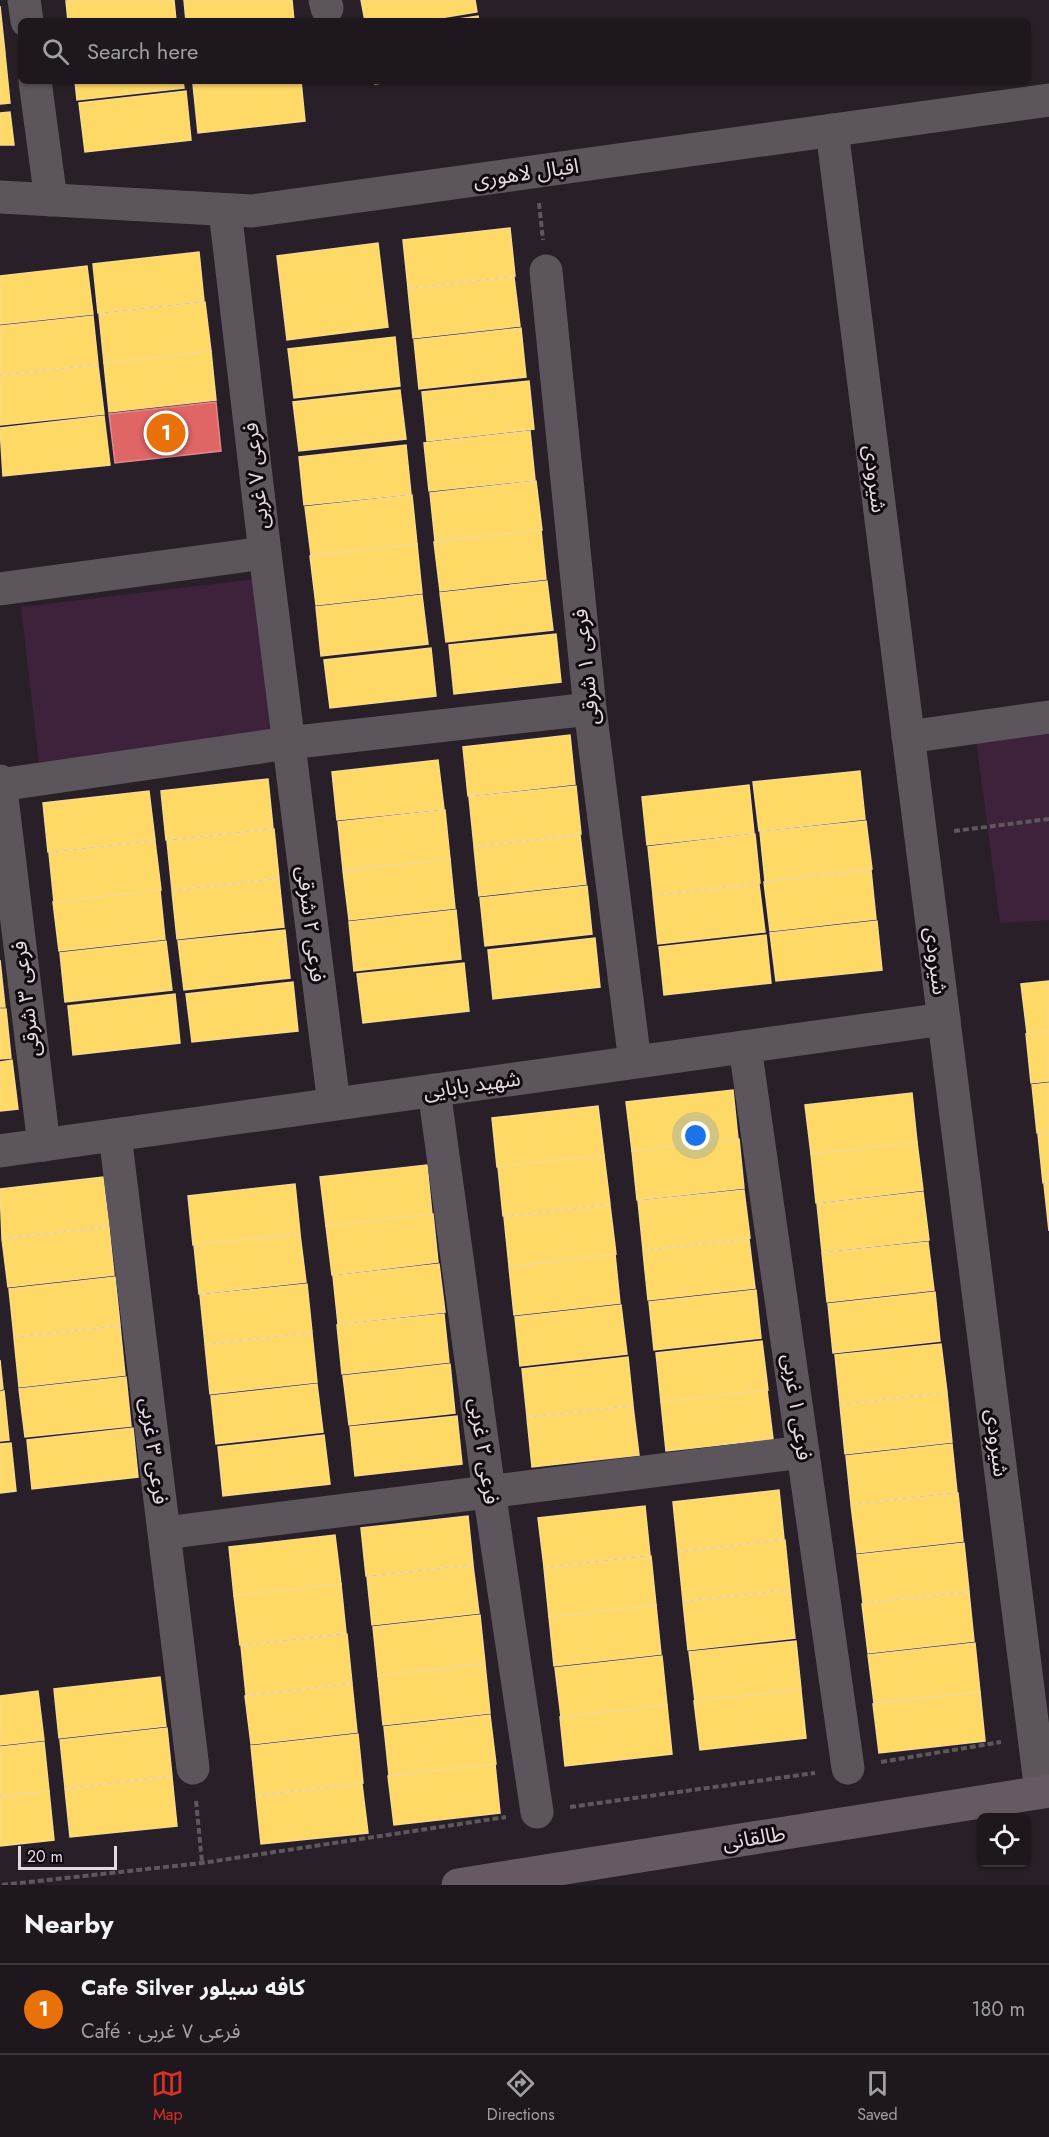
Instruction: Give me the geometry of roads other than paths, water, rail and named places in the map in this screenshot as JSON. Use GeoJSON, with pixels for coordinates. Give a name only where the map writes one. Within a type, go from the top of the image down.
{"type":"FeatureCollection","features":[{"type":"Feature","properties":{"kind":"main road","name":"طالقانی"},"geometry":{"type":"LineString","coordinates":[[458,1885],[1045,1791]]}},
{"type":"Feature","properties":{"kind":"street"},"geometry":{"type":"LineString","coordinates":[[24,0],[27,18]]}},
{"type":"Feature","properties":{"kind":"street"},"geometry":{"type":"LineString","coordinates":[[35,84],[51,200]]}},
{"type":"Feature","properties":{"kind":"street","name":"اقبال لاهوری"},"geometry":{"type":"LineString","coordinates":[[0,197],[252,211],[1049,100]]}},
{"type":"Feature","properties":{"kind":"street","name":"شیرودی"},"geometry":{"type":"LineString","coordinates":[[832,130],[920,835],[1045,1791]]}},
{"type":"Feature","properties":{"kind":"street","name":"فرعی ۷ غربی"},"geometry":{"type":"LineString","coordinates":[[225,210],[288,742]]}},
{"type":"Feature","properties":{"kind":"street","name":"فرعی ۱ شرقی"},"geometry":{"type":"LineString","coordinates":[[546,271],[590,708],[635,1062]]}},
{"type":"Feature","properties":{"kind":"street"},"geometry":{"type":"LineString","coordinates":[[0,589],[265,554]]}},
{"type":"Feature","properties":{"kind":"street"},"geometry":{"type":"LineString","coordinates":[[0,783],[288,742],[590,708]]}},
{"type":"Feature","properties":{"kind":"street"},"geometry":{"type":"LineString","coordinates":[[908,737],[1049,717]]}},
{"type":"Feature","properties":{"kind":"street","name":"فرعی ۲ شرقی"},"geometry":{"type":"LineString","coordinates":[[288,742],[334,1104]]}},
{"type":"Feature","properties":{"kind":"street","name":"فرعی ۳ شرقی"},"geometry":{"type":"LineString","coordinates":[[0,783],[44,1145]]}},
{"type":"Feature","properties":{"kind":"street","name":"شهید بابایی"},"geometry":{"type":"LineString","coordinates":[[0,1151],[944,1019]]}},
{"type":"Feature","properties":{"kind":"street","name":"فرعی ۱ غربی"},"geometry":{"type":"LineString","coordinates":[[745,1047],[848,1768]]}},
{"type":"Feature","properties":{"kind":"street","name":"فرعی ۲ غربی"},"geometry":{"type":"LineString","coordinates":[[434,1090],[489,1491],[537,1812]]}},
{"type":"Feature","properties":{"kind":"street","name":"فرعی ۳ غربی"},"geometry":{"type":"LineString","coordinates":[[115,1135],[193,1768]]}},
{"type":"Feature","properties":{"kind":"street"},"geometry":{"type":"LineString","coordinates":[[165,1533],[803,1452]]}},
{"type":"Feature","properties":{"kind":"place","name":"Cafe Silver کافه سیلور"},"geometry":{"type":"Point","coordinates":[166,433]}}]}
